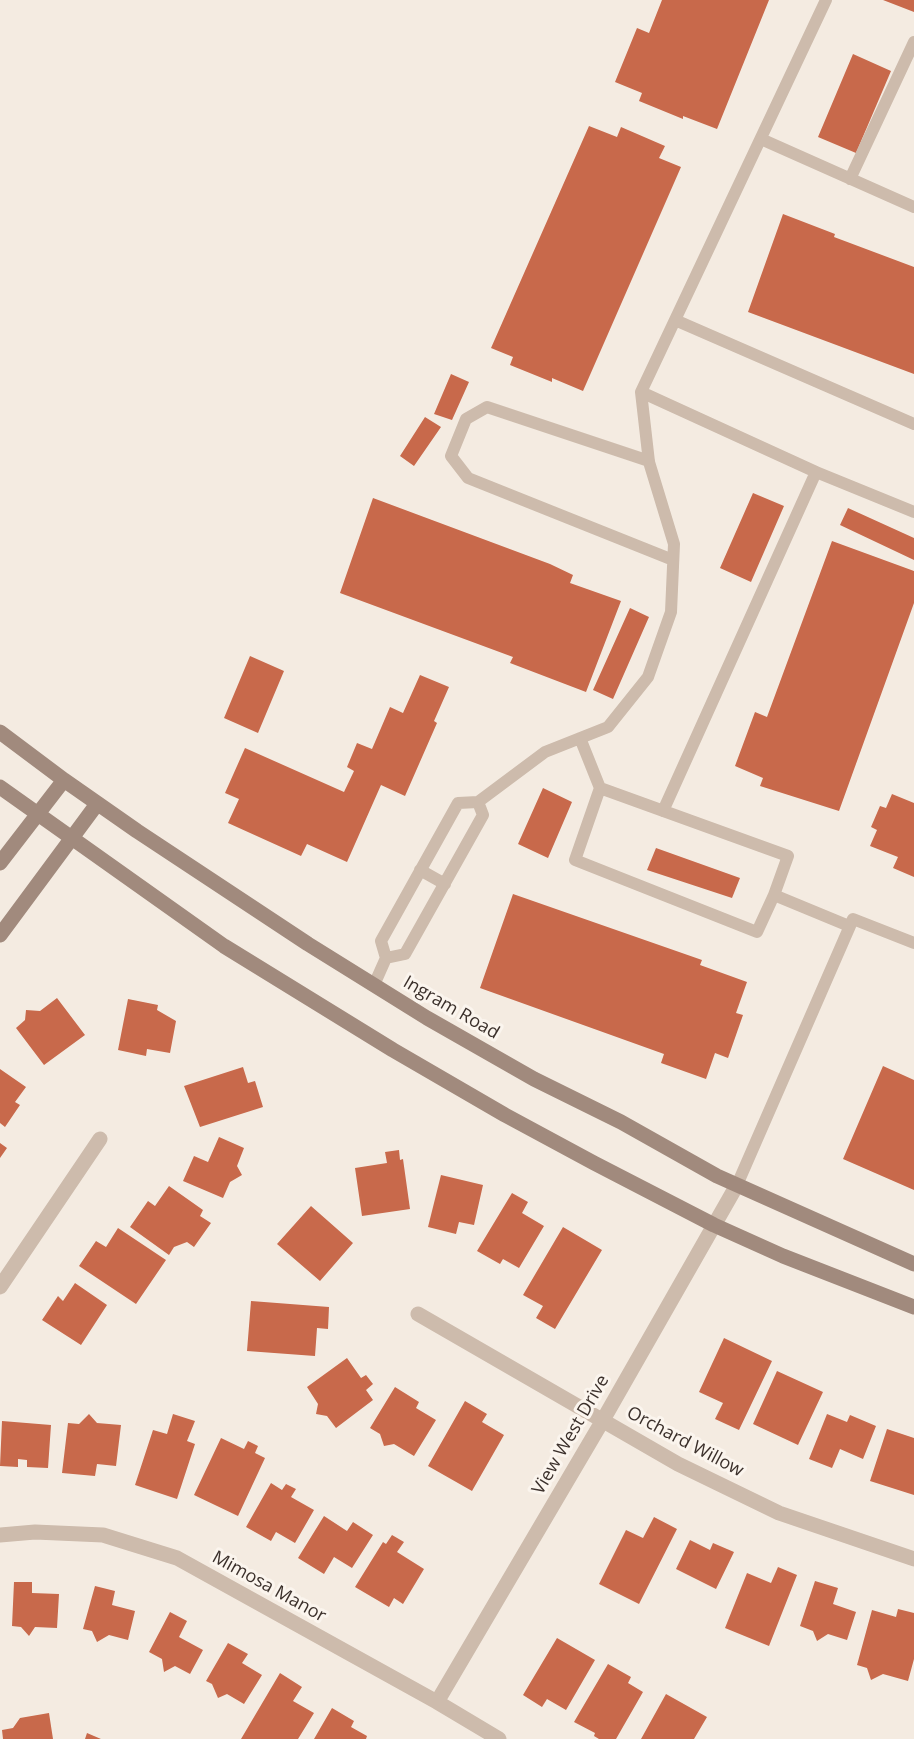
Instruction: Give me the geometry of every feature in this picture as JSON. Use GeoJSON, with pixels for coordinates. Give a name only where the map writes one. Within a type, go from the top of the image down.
{"type":"FeatureCollection","features":[{"type":"Feature","properties":{"kind":"main road","name":"Ingram Road"},"geometry":{"type":"LineString","coordinates":[[0,732],[97,804],[374,986],[534,1079],[621,1122],[737,1185],[914,1264]]}},
{"type":"Feature","properties":{"kind":"main road"},"geometry":{"type":"LineString","coordinates":[[0,863],[64,780]]}},
{"type":"Feature","properties":{"kind":"main road"},"geometry":{"type":"LineString","coordinates":[[0,788],[224,946],[393,1050],[594,1163],[714,1225],[783,1256],[914,1307]]}},
{"type":"Feature","properties":{"kind":"main road"},"geometry":{"type":"LineString","coordinates":[[0,935],[97,804]]}},
{"type":"Feature","properties":{"kind":"street"},"geometry":{"type":"LineString","coordinates":[[0,1287],[100,1139]]}},
{"type":"Feature","properties":{"kind":"street","name":"View West Drive"},"geometry":{"type":"LineString","coordinates":[[437,1702],[603,1420],[737,1185]]}},
{"type":"Feature","properties":{"kind":"street","name":"Orchard Willow"},"geometry":{"type":"LineString","coordinates":[[418,1314],[678,1464],[779,1513],[914,1559]]}},
{"type":"Feature","properties":{"kind":"street","name":"Mimosa Manor"},"geometry":{"type":"LineString","coordinates":[[0,1535],[35,1532],[103,1535],[177,1558],[437,1702],[499,1739]]}},
{"type":"Feature","properties":{"kind":"lane"},"geometry":{"type":"LineString","coordinates":[[374,986],[386,958],[381,941],[458,802],[478,802],[545,752],[608,727],[648,677],[671,612],[674,544],[648,461],[641,392],[826,0]]}},
{"type":"Feature","properties":{"kind":"lane"},"geometry":{"type":"LineString","coordinates":[[850,179],[914,42]]}},
{"type":"Feature","properties":{"kind":"lane"},"geometry":{"type":"LineString","coordinates":[[760,139],[914,207]]}},
{"type":"Feature","properties":{"kind":"lane"},"geometry":{"type":"LineString","coordinates":[[675,320],[914,424]]}},
{"type":"Feature","properties":{"kind":"lane"},"geometry":{"type":"LineString","coordinates":[[641,392],[816,472],[914,512]]}},
{"type":"Feature","properties":{"kind":"lane"},"geometry":{"type":"LineString","coordinates":[[648,461],[487,407],[466,419],[451,456],[468,478],[673,560]]}},
{"type":"Feature","properties":{"kind":"lane"},"geometry":{"type":"LineString","coordinates":[[663,811],[816,472]]}},
{"type":"Feature","properties":{"kind":"lane"},"geometry":{"type":"LineString","coordinates":[[580,738],[600,788],[575,860],[757,932],[788,856],[600,788]]}},
{"type":"Feature","properties":{"kind":"lane"},"geometry":{"type":"LineString","coordinates":[[386,958],[405,954],[483,815],[478,802]]}},
{"type":"Feature","properties":{"kind":"lane"},"geometry":{"type":"LineString","coordinates":[[420,870],[444,884]]}},
{"type":"Feature","properties":{"kind":"lane"},"geometry":{"type":"LineString","coordinates":[[774,895],[849,926]]}},
{"type":"Feature","properties":{"kind":"lane"},"geometry":{"type":"LineString","coordinates":[[737,1185],[853,919],[914,944]]}},
{"type":"Feature","properties":{"kind":"building"},"geometry":{"type":"Polygon","coordinates":[[[662,0],[769,0],[717,129],[683,116],[683,119],[639,101],[642,93],[615,82],[637,28],[649,33],[662,0]]]}},
{"type":"Feature","properties":{"kind":"building"},"geometry":{"type":"Polygon","coordinates":[[[883,0],[914,0],[914,12],[883,0]]]}},
{"type":"Feature","properties":{"kind":"building"},"geometry":{"type":"Polygon","coordinates":[[[853,54],[891,71],[856,153],[818,137],[853,54]]]}},
{"type":"Feature","properties":{"kind":"building"},"geometry":{"type":"Polygon","coordinates":[[[589,126],[617,137],[621,127],[665,146],[659,158],[681,167],[583,391],[552,378],[552,382],[510,365],[513,357],[491,348],[589,126]]]}},
{"type":"Feature","properties":{"kind":"building"},"geometry":{"type":"Polygon","coordinates":[[[783,214],[835,234],[834,237],[914,267],[914,374],[748,312],[783,214]]]}},
{"type":"Feature","properties":{"kind":"building"},"geometry":{"type":"Polygon","coordinates":[[[451,374],[469,382],[452,420],[434,414],[451,374]]]}},
{"type":"Feature","properties":{"kind":"building"},"geometry":{"type":"Polygon","coordinates":[[[425,417],[441,427],[414,466],[400,456],[425,417]]]}},
{"type":"Feature","properties":{"kind":"building"},"geometry":{"type":"Polygon","coordinates":[[[753,493],[784,506],[751,582],[720,568],[753,493]]]}},
{"type":"Feature","properties":{"kind":"building"},"geometry":{"type":"Polygon","coordinates":[[[373,498],[550,564],[573,575],[570,583],[621,601],[586,692],[510,663],[513,657],[340,593],[373,498]]]}},
{"type":"Feature","properties":{"kind":"building"},"geometry":{"type":"Polygon","coordinates":[[[848,508],[914,538],[914,560],[840,525],[848,508]]]}},
{"type":"Feature","properties":{"kind":"building"},"geometry":{"type":"Polygon","coordinates":[[[832,541],[914,571],[914,603],[839,811],[760,786],[763,778],[735,766],[755,712],[767,717],[832,541]]]}},
{"type":"Feature","properties":{"kind":"building"},"geometry":{"type":"Polygon","coordinates":[[[630,608],[649,617],[613,699],[593,690],[630,608]]]}},
{"type":"Feature","properties":{"kind":"building"},"geometry":{"type":"Polygon","coordinates":[[[250,656],[284,671],[258,733],[224,718],[250,656]]]}},
{"type":"Feature","properties":{"kind":"building"},"geometry":{"type":"Polygon","coordinates":[[[420,675],[449,687],[434,721],[437,723],[405,796],[381,785],[347,862],[307,844],[301,856],[228,823],[239,799],[225,793],[245,748],[344,792],[354,771],[347,767],[357,743],[372,749],[390,707],[403,713],[420,675]]]}},
{"type":"Feature","properties":{"kind":"building"},"geometry":{"type":"Polygon","coordinates":[[[543,788],[572,802],[548,858],[518,844],[543,788]]]}},
{"type":"Feature","properties":{"kind":"building"},"geometry":{"type":"Polygon","coordinates":[[[892,794],[914,803],[914,877],[893,868],[898,857],[870,846],[877,830],[871,827],[880,806],[886,808],[892,794]]]}},
{"type":"Feature","properties":{"kind":"building"},"geometry":{"type":"Polygon","coordinates":[[[656,848],[740,878],[732,898],[647,870],[656,848]]]}},
{"type":"Feature","properties":{"kind":"building"},"geometry":{"type":"Polygon","coordinates":[[[513,894],[702,960],[700,965],[747,982],[736,1013],[743,1015],[728,1058],[715,1053],[706,1079],[661,1063],[664,1054],[480,988],[513,894]]]}},
{"type":"Feature","properties":{"kind":"building"},"geometry":{"type":"Polygon","coordinates":[[[57,998],[85,1035],[44,1065],[16,1028],[25,1020],[26,1010],[40,1011],[57,998]]]}},
{"type":"Feature","properties":{"kind":"building"},"geometry":{"type":"Polygon","coordinates":[[[128,999],[158,1005],[157,1010],[176,1021],[170,1053],[147,1049],[146,1056],[118,1050],[128,999]]]}},
{"type":"Feature","properties":{"kind":"building"},"geometry":{"type":"Polygon","coordinates":[[[883,1066],[914,1080],[914,1190],[843,1159],[883,1066]]]}},
{"type":"Feature","properties":{"kind":"building"},"geometry":{"type":"Polygon","coordinates":[[[243,1067],[248,1083],[255,1081],[263,1107],[200,1127],[184,1086],[243,1067]]]}},
{"type":"Feature","properties":{"kind":"building"},"geometry":{"type":"Polygon","coordinates":[[[0,1069],[26,1087],[15,1102],[20,1105],[5,1127],[0,1123],[0,1069]]]}},
{"type":"Feature","properties":{"kind":"building"},"geometry":{"type":"Polygon","coordinates":[[[219,1137],[244,1148],[237,1166],[242,1175],[230,1182],[223,1198],[183,1181],[194,1156],[208,1162],[219,1137]]]}},
{"type":"Feature","properties":{"kind":"building"},"geometry":{"type":"Polygon","coordinates":[[[0,1143],[7,1148],[0,1158],[0,1143]]]}},
{"type":"Feature","properties":{"kind":"building"},"geometry":{"type":"Polygon","coordinates":[[[399,1150],[400,1160],[403,1159],[410,1209],[362,1216],[355,1168],[387,1163],[385,1152],[399,1150]]]}},
{"type":"Feature","properties":{"kind":"building"},"geometry":{"type":"Polygon","coordinates":[[[441,1175],[483,1185],[474,1225],[459,1222],[456,1234],[428,1227],[441,1175]]]}},
{"type":"Feature","properties":{"kind":"building"},"geometry":{"type":"Polygon","coordinates":[[[169,1186],[203,1210],[200,1216],[211,1223],[194,1247],[187,1242],[174,1247],[169,1255],[130,1227],[148,1201],[155,1206],[169,1186]]]}},
{"type":"Feature","properties":{"kind":"building"},"geometry":{"type":"Polygon","coordinates":[[[512,1193],[528,1202],[522,1213],[544,1226],[519,1268],[503,1259],[500,1264],[477,1251],[512,1193]]]}},
{"type":"Feature","properties":{"kind":"building"},"geometry":{"type":"Polygon","coordinates":[[[311,1206],[353,1243],[320,1281],[277,1244],[311,1206]]]}},
{"type":"Feature","properties":{"kind":"building"},"geometry":{"type":"Polygon","coordinates":[[[563,1227],[602,1250],[555,1329],[536,1318],[543,1306],[523,1295],[563,1227]]]}},
{"type":"Feature","properties":{"kind":"building"},"geometry":{"type":"Polygon","coordinates":[[[118,1228],[166,1260],[136,1304],[79,1266],[96,1241],[106,1247],[118,1228]]]}},
{"type":"Feature","properties":{"kind":"building"},"geometry":{"type":"Polygon","coordinates":[[[75,1283],[107,1305],[81,1345],[42,1320],[58,1296],[63,1301],[75,1283]]]}},
{"type":"Feature","properties":{"kind":"building"},"geometry":{"type":"Polygon","coordinates":[[[251,1301],[329,1307],[328,1329],[317,1328],[315,1356],[247,1351],[251,1301]]]}},
{"type":"Feature","properties":{"kind":"building"},"geometry":{"type":"Polygon","coordinates":[[[724,1338],[772,1361],[739,1430],[715,1419],[723,1403],[699,1392],[724,1338]]]}},
{"type":"Feature","properties":{"kind":"building"},"geometry":{"type":"Polygon","coordinates":[[[347,1358],[361,1378],[366,1375],[373,1384],[366,1390],[373,1400],[336,1428],[327,1416],[316,1414],[318,1404],[307,1387],[347,1358]]]}},
{"type":"Feature","properties":{"kind":"building"},"geometry":{"type":"Polygon","coordinates":[[[777,1371],[823,1392],[798,1445],[753,1424],[777,1371]]]}},
{"type":"Feature","properties":{"kind":"building"},"geometry":{"type":"Polygon","coordinates":[[[395,1387],[419,1402],[416,1408],[436,1420],[414,1456],[394,1444],[384,1446],[380,1434],[370,1428],[395,1387]]]}},
{"type":"Feature","properties":{"kind":"building"},"geometry":{"type":"Polygon","coordinates":[[[465,1401],[487,1414],[482,1422],[504,1435],[472,1491],[428,1466],[465,1401]]]}},
{"type":"Feature","properties":{"kind":"building"},"geometry":{"type":"Polygon","coordinates":[[[89,1414],[97,1423],[121,1425],[116,1466],[97,1464],[95,1476],[62,1473],[68,1423],[79,1424],[89,1414]]]}},
{"type":"Feature","properties":{"kind":"building"},"geometry":{"type":"Polygon","coordinates":[[[173,1414],[195,1421],[187,1441],[195,1444],[177,1499],[135,1485],[153,1430],[167,1434],[173,1414]]]}},
{"type":"Feature","properties":{"kind":"building"},"geometry":{"type":"Polygon","coordinates":[[[827,1414],[847,1422],[850,1415],[876,1426],[863,1459],[840,1449],[832,1468],[809,1459],[827,1414]]]}},
{"type":"Feature","properties":{"kind":"building"},"geometry":{"type":"Polygon","coordinates":[[[2,1421],[51,1425],[48,1468],[27,1467],[27,1460],[18,1459],[18,1467],[0,1466],[2,1421]]]}},
{"type":"Feature","properties":{"kind":"building"},"geometry":{"type":"Polygon","coordinates":[[[887,1429],[914,1438],[914,1495],[870,1481],[887,1429]]]}},
{"type":"Feature","properties":{"kind":"building"},"geometry":{"type":"Polygon","coordinates":[[[221,1438],[244,1449],[248,1441],[258,1446],[255,1453],[265,1458],[238,1516],[194,1495],[221,1438]]]}},
{"type":"Feature","properties":{"kind":"building"},"geometry":{"type":"Polygon","coordinates":[[[271,1483],[282,1490],[286,1484],[296,1489],[291,1497],[314,1510],[295,1543],[276,1532],[271,1541],[246,1527],[271,1483]]]}},
{"type":"Feature","properties":{"kind":"building"},"geometry":{"type":"Polygon","coordinates":[[[324,1516],[347,1531],[353,1522],[373,1535],[352,1568],[334,1557],[324,1574],[298,1558],[324,1516]]]}},
{"type":"Feature","properties":{"kind":"building"},"geometry":{"type":"Polygon","coordinates":[[[654,1517],[677,1529],[639,1604],[599,1584],[626,1530],[643,1538],[654,1517]]]}},
{"type":"Feature","properties":{"kind":"building"},"geometry":{"type":"Polygon","coordinates":[[[392,1535],[404,1542],[397,1552],[424,1569],[403,1604],[394,1598],[389,1607],[355,1587],[383,1542],[386,1544],[392,1535]]]}},
{"type":"Feature","properties":{"kind":"building"},"geometry":{"type":"Polygon","coordinates":[[[690,1540],[710,1550],[713,1543],[734,1552],[716,1589],[676,1569],[690,1540]]]}},
{"type":"Feature","properties":{"kind":"building"},"geometry":{"type":"Polygon","coordinates":[[[778,1567],[797,1575],[769,1646],[725,1628],[747,1573],[771,1583],[778,1567]]]}},
{"type":"Feature","properties":{"kind":"building"},"geometry":{"type":"Polygon","coordinates":[[[815,1581],[838,1588],[833,1604],[856,1612],[847,1640],[828,1634],[817,1641],[813,1631],[800,1626],[815,1581]]]}},
{"type":"Feature","properties":{"kind":"building"},"geometry":{"type":"Polygon","coordinates":[[[14,1582],[32,1582],[32,1593],[59,1594],[57,1628],[35,1627],[29,1636],[21,1627],[12,1626],[14,1582]]]}},
{"type":"Feature","properties":{"kind":"building"},"geometry":{"type":"Polygon","coordinates":[[[95,1586],[115,1591],[112,1605],[135,1611],[128,1640],[109,1635],[97,1642],[92,1631],[83,1629],[95,1586]]]}},
{"type":"Feature","properties":{"kind":"building"},"geometry":{"type":"Polygon","coordinates":[[[898,1609],[914,1613],[914,1659],[908,1681],[883,1674],[871,1680],[867,1668],[857,1665],[872,1610],[896,1617],[898,1609]]]}},
{"type":"Feature","properties":{"kind":"building"},"geometry":{"type":"Polygon","coordinates":[[[170,1612],[187,1621],[179,1637],[203,1650],[190,1674],[175,1666],[164,1672],[162,1659],[149,1652],[170,1612]]]}},
{"type":"Feature","properties":{"kind":"building"},"geometry":{"type":"Polygon","coordinates":[[[557,1638],[595,1660],[566,1710],[547,1699],[542,1707],[523,1695],[557,1638]]]}},
{"type":"Feature","properties":{"kind":"building"},"geometry":{"type":"Polygon","coordinates":[[[228,1643],[248,1654],[242,1663],[262,1675],[244,1704],[227,1694],[218,1698],[212,1684],[206,1681],[228,1643]]]}},
{"type":"Feature","properties":{"kind":"building"},"geometry":{"type":"Polygon","coordinates":[[[608,1664],[631,1677],[628,1683],[643,1692],[616,1739],[599,1739],[594,1736],[595,1733],[574,1722],[608,1664]]]}},
{"type":"Feature","properties":{"kind":"building"},"geometry":{"type":"Polygon","coordinates":[[[280,1673],[302,1687],[293,1701],[314,1713],[298,1739],[241,1739],[280,1673]]]}},
{"type":"Feature","properties":{"kind":"building"},"geometry":{"type":"Polygon","coordinates":[[[666,1694],[707,1717],[694,1739],[641,1739],[666,1694]]]}},
{"type":"Feature","properties":{"kind":"building"},"geometry":{"type":"Polygon","coordinates":[[[332,1708],[354,1721],[351,1727],[367,1736],[366,1739],[314,1739],[332,1708]]]}},
{"type":"Feature","properties":{"kind":"building"},"geometry":{"type":"Polygon","coordinates":[[[49,1713],[53,1739],[3,1739],[2,1730],[13,1728],[20,1718],[49,1713]]]}},
{"type":"Feature","properties":{"kind":"building"},"geometry":{"type":"Polygon","coordinates":[[[87,1733],[101,1739],[85,1739],[87,1733]]]}}]}
